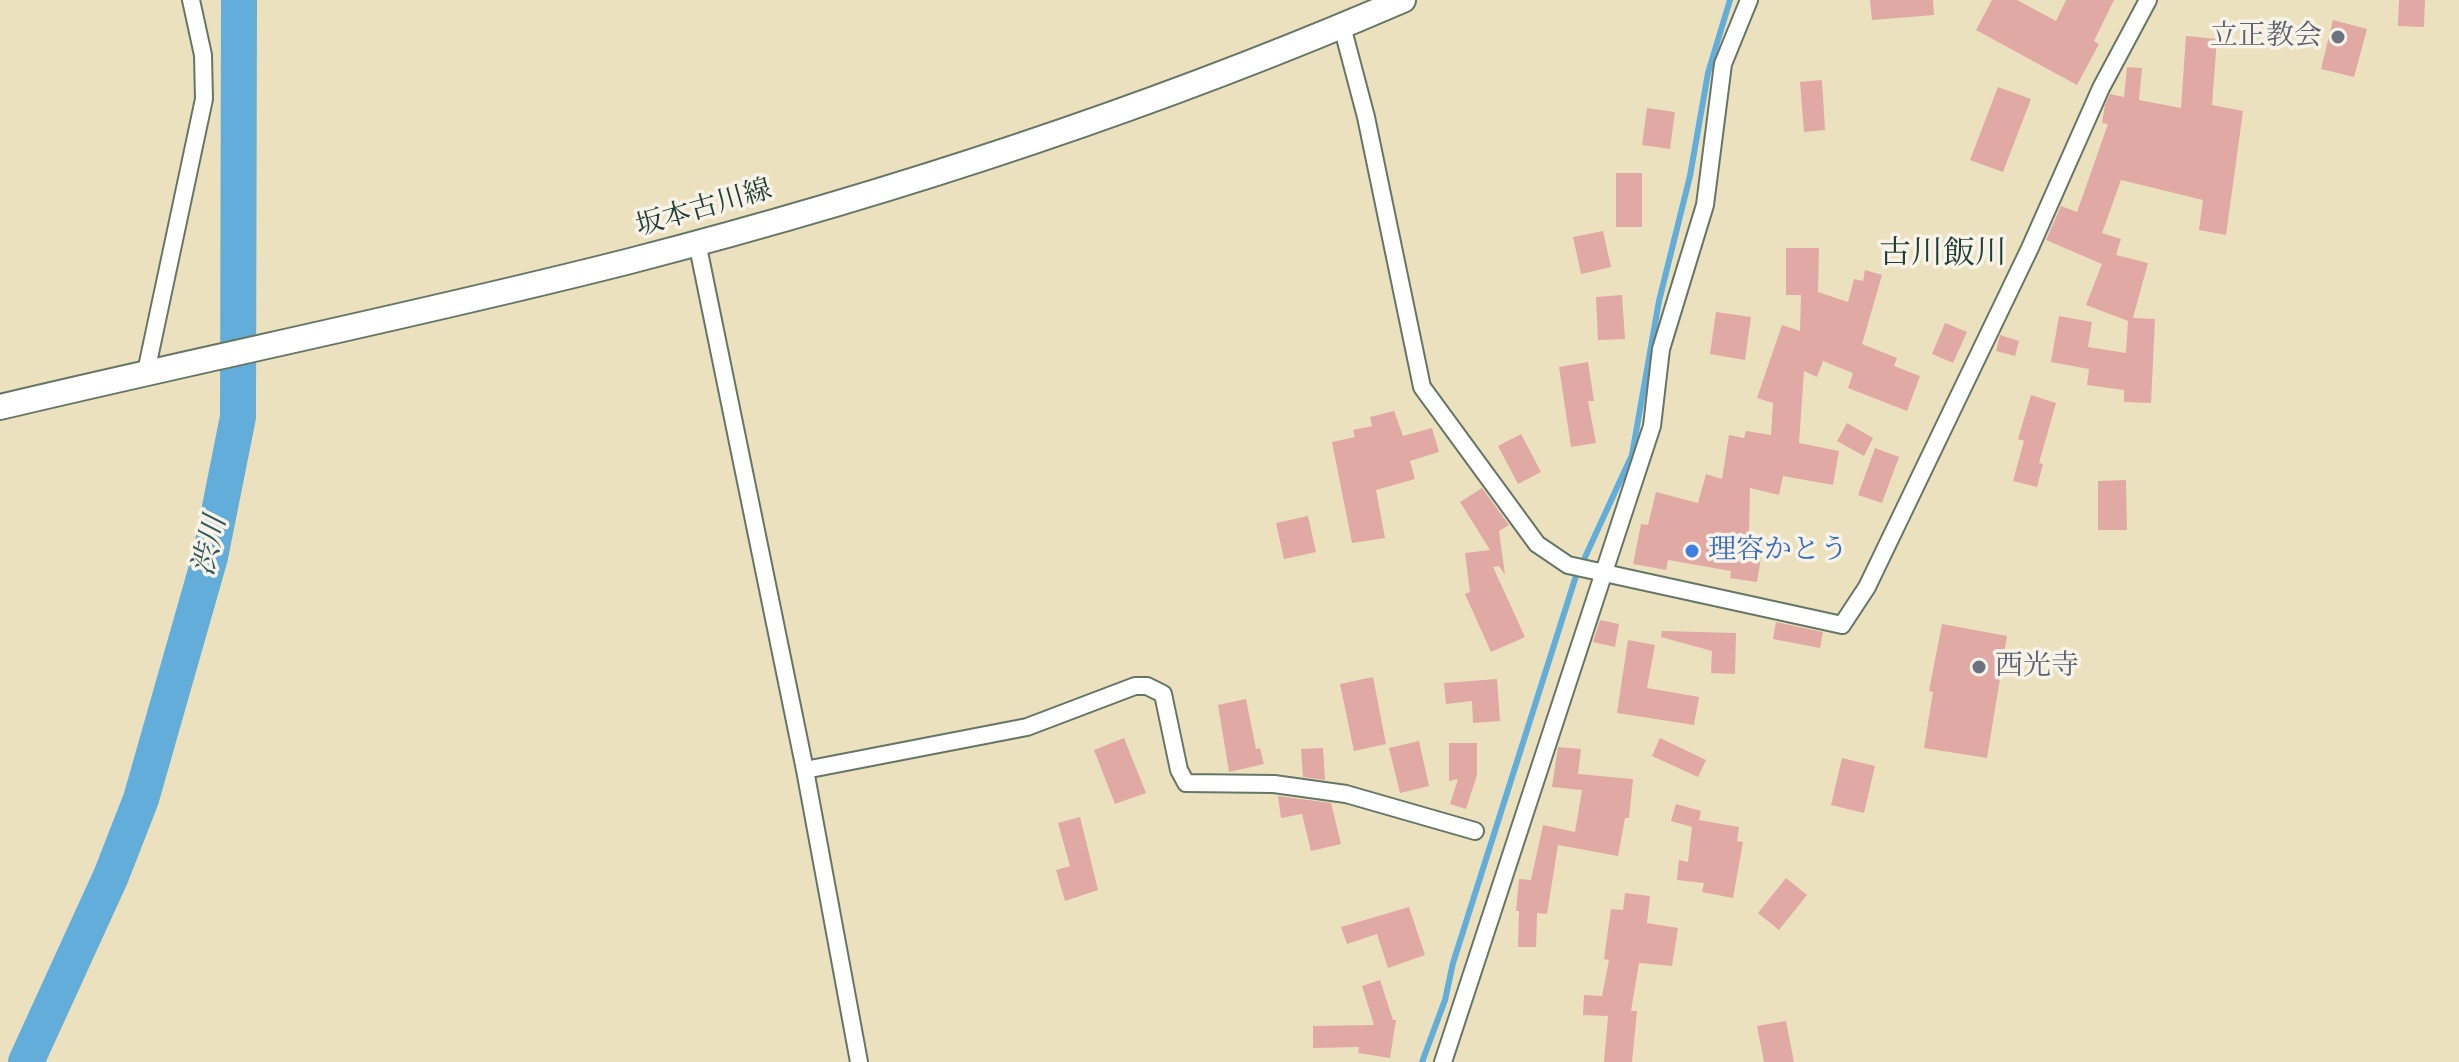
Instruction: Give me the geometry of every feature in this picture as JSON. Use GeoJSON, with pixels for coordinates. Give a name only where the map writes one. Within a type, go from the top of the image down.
{"type":"FeatureCollection","features":[{"type":"Feature","properties":{"kind":"main road","name":"坂本古川線"},"geometry":{"type":"LineString","coordinates":[[0,407],[697,242],[921,177],[1079,124],[1342,26],[1403,0]]}},
{"type":"Feature","properties":{"kind":"street"},"geometry":{"type":"LineString","coordinates":[[158,370],[204,99],[203,55],[191,0]]}},
{"type":"Feature","properties":{"kind":"street"},"geometry":{"type":"LineString","coordinates":[[1443,1062],[1652,426],[1661,349],[1705,205],[1723,64],[1749,0]]}},
{"type":"Feature","properties":{"kind":"street"},"geometry":{"type":"LineString","coordinates":[[1342,26],[1366,117],[1422,387],[1537,544],[1568,565],[1842,625],[1867,587],[2030,248],[2101,88],[2148,0]]}},
{"type":"Feature","properties":{"kind":"street"},"geometry":{"type":"LineString","coordinates":[[697,242],[805,770],[859,1062]]}},
{"type":"Feature","properties":{"kind":"street"},"geometry":{"type":"LineString","coordinates":[[805,770],[1027,727],[1060,718],[1135,686],[1147,686],[1163,694],[1179,770],[1186,783],[1274,784],[1346,794],[1475,831]]}},
{"type":"Feature","properties":{"kind":"building"},"geometry":{"type":"Polygon","coordinates":[[[1870,0],[1933,0],[1934,15],[1872,20],[1870,0]]]}},
{"type":"Feature","properties":{"kind":"building"},"geometry":{"type":"Polygon","coordinates":[[[1992,0],[2017,0],[2056,21],[2066,0],[2114,0],[2094,41],[2099,44],[2077,85],[1976,30],[1992,0]]]}},
{"type":"Feature","properties":{"kind":"building"},"geometry":{"type":"Polygon","coordinates":[[[2399,0],[2425,0],[2424,27],[2398,26],[2399,0]]]}},
{"type":"Feature","properties":{"kind":"building"},"geometry":{"type":"Polygon","coordinates":[[[2333,20],[2367,29],[2354,77],[2321,69],[2333,20]]]}},
{"type":"Feature","properties":{"kind":"building"},"geometry":{"type":"Polygon","coordinates":[[[2186,36],[2217,39],[2212,105],[2243,111],[2226,235],[2199,230],[2203,200],[2121,180],[2102,233],[2121,239],[2116,255],[2148,263],[2133,318],[2155,319],[2151,403],[2124,402],[2124,390],[2087,385],[2089,369],[2051,362],[2059,316],[2092,322],[2088,347],[2126,353],[2128,321],[2086,305],[2102,264],[2046,240],[2061,206],[2077,212],[2108,124],[2102,123],[2105,105],[2110,94],[2124,97],[2127,67],[2142,68],[2139,100],[2181,108],[2186,36]]]}},
{"type":"Feature","properties":{"kind":"building"},"geometry":{"type":"Polygon","coordinates":[[[1822,80],[1825,130],[1804,132],[1800,82],[1822,80]]]}},
{"type":"Feature","properties":{"kind":"building"},"geometry":{"type":"Polygon","coordinates":[[[1998,87],[2031,99],[2003,172],[1970,160],[1998,87]]]}},
{"type":"Feature","properties":{"kind":"building"},"geometry":{"type":"Polygon","coordinates":[[[1647,108],[1675,112],[1670,149],[1642,145],[1647,108]]]}},
{"type":"Feature","properties":{"kind":"building"},"geometry":{"type":"Polygon","coordinates":[[[1616,173],[1642,173],[1642,227],[1616,227],[1616,173]]]}},
{"type":"Feature","properties":{"kind":"building"},"geometry":{"type":"Polygon","coordinates":[[[1603,231],[1611,267],[1581,274],[1573,237],[1603,231]]]}},
{"type":"Feature","properties":{"kind":"building"},"geometry":{"type":"Polygon","coordinates":[[[1786,248],[1819,248],[1818,292],[1848,302],[1854,279],[1863,281],[1865,270],[1882,275],[1862,344],[1897,358],[1894,366],[1920,376],[1907,411],[1848,388],[1853,373],[1823,361],[1817,377],[1804,371],[1799,443],[1839,451],[1833,485],[1783,476],[1779,495],[1750,488],[1749,535],[1764,538],[1757,582],[1730,578],[1731,571],[1668,560],[1666,570],[1633,564],[1641,524],[1648,525],[1656,492],[1698,503],[1706,474],[1722,479],[1729,435],[1744,438],[1746,431],[1771,435],[1773,403],[1757,398],[1782,325],[1800,331],[1801,295],[1786,295],[1786,248]]]}},
{"type":"Feature","properties":{"kind":"building"},"geometry":{"type":"Polygon","coordinates":[[[1622,295],[1625,339],[1598,340],[1596,297],[1622,295]]]}},
{"type":"Feature","properties":{"kind":"building"},"geometry":{"type":"Polygon","coordinates":[[[1716,312],[1751,317],[1745,360],[1710,354],[1716,312]]]}},
{"type":"Feature","properties":{"kind":"building"},"geometry":{"type":"Polygon","coordinates":[[[1945,323],[1967,332],[1953,363],[1932,354],[1945,323]]]}},
{"type":"Feature","properties":{"kind":"building"},"geometry":{"type":"Polygon","coordinates":[[[2000,335],[2019,341],[2015,356],[1996,351],[2000,335]]]}},
{"type":"Feature","properties":{"kind":"building"},"geometry":{"type":"Polygon","coordinates":[[[1588,362],[1594,401],[1588,401],[1596,443],[1571,447],[1559,367],[1588,362]]]}},
{"type":"Feature","properties":{"kind":"building"},"geometry":{"type":"Polygon","coordinates":[[[2031,395],[2056,403],[2039,463],[2043,464],[2037,487],[2013,481],[2024,441],[2018,439],[2031,395]]]}},
{"type":"Feature","properties":{"kind":"building"},"geometry":{"type":"Polygon","coordinates":[[[1394,411],[1403,436],[1432,428],[1439,452],[1410,461],[1415,479],[1376,490],[1385,538],[1352,543],[1332,442],[1355,437],[1353,430],[1372,426],[1370,417],[1394,411]]]}},
{"type":"Feature","properties":{"kind":"building"},"geometry":{"type":"Polygon","coordinates":[[[1847,423],[1873,438],[1864,456],[1837,441],[1847,423]]]}},
{"type":"Feature","properties":{"kind":"building"},"geometry":{"type":"Polygon","coordinates":[[[1521,434],[1541,472],[1518,484],[1498,446],[1521,434]]]}},
{"type":"Feature","properties":{"kind":"building"},"geometry":{"type":"Polygon","coordinates":[[[1875,448],[1899,457],[1882,503],[1858,495],[1875,448]]]}},
{"type":"Feature","properties":{"kind":"building"},"geometry":{"type":"Polygon","coordinates":[[[2126,480],[2127,530],[2098,530],[2098,481],[2126,480]]]}},
{"type":"Feature","properties":{"kind":"building"},"geometry":{"type":"Polygon","coordinates":[[[1482,488],[1509,525],[1499,531],[1505,575],[1499,566],[1493,567],[1525,637],[1491,652],[1465,594],[1470,592],[1465,553],[1490,550],[1460,502],[1482,488]]]}},
{"type":"Feature","properties":{"kind":"building"},"geometry":{"type":"Polygon","coordinates":[[[1308,516],[1316,552],[1284,559],[1276,523],[1308,516]]]}},
{"type":"Feature","properties":{"kind":"building"},"geometry":{"type":"Polygon","coordinates":[[[1600,620],[1619,624],[1615,647],[1593,642],[1600,620]]]}},
{"type":"Feature","properties":{"kind":"building"},"geometry":{"type":"Polygon","coordinates":[[[1776,622],[1823,632],[1820,648],[1773,639],[1776,622]]]}},
{"type":"Feature","properties":{"kind":"building"},"geometry":{"type":"Polygon","coordinates":[[[1942,624],[2007,636],[1987,758],[1924,748],[1933,692],[1929,691],[1942,624]]]}},
{"type":"Feature","properties":{"kind":"building"},"geometry":{"type":"Polygon","coordinates":[[[1662,631],[1736,633],[1735,674],[1711,673],[1712,651],[1661,637],[1662,631]]]}},
{"type":"Feature","properties":{"kind":"building"},"geometry":{"type":"Polygon","coordinates":[[[1628,640],[1655,645],[1647,688],[1699,697],[1694,725],[1617,713],[1628,640]]]}},
{"type":"Feature","properties":{"kind":"building"},"geometry":{"type":"Polygon","coordinates":[[[1373,677],[1386,744],[1354,751],[1340,684],[1373,677]]]}},
{"type":"Feature","properties":{"kind":"building"},"geometry":{"type":"Polygon","coordinates":[[[1497,679],[1500,721],[1473,723],[1472,701],[1446,704],[1444,683],[1497,679]]]}},
{"type":"Feature","properties":{"kind":"building"},"geometry":{"type":"Polygon","coordinates":[[[1246,699],[1256,749],[1260,748],[1264,764],[1229,772],[1218,705],[1246,699]]]}},
{"type":"Feature","properties":{"kind":"building"},"geometry":{"type":"Polygon","coordinates":[[[1124,738],[1146,793],[1115,804],[1094,750],[1124,738]]]}},
{"type":"Feature","properties":{"kind":"building"},"geometry":{"type":"Polygon","coordinates":[[[1660,738],[1706,760],[1698,777],[1652,756],[1660,738]]]}},
{"type":"Feature","properties":{"kind":"building"},"geometry":{"type":"Polygon","coordinates":[[[1419,741],[1429,786],[1400,793],[1389,748],[1419,741]]]}},
{"type":"Feature","properties":{"kind":"building"},"geometry":{"type":"Polygon","coordinates":[[[1449,743],[1477,743],[1477,775],[1466,809],[1450,804],[1458,779],[1449,781],[1449,743]]]}},
{"type":"Feature","properties":{"kind":"building"},"geometry":{"type":"Polygon","coordinates":[[[1558,747],[1581,749],[1578,774],[1633,779],[1629,818],[1625,818],[1618,856],[1558,845],[1547,914],[1537,913],[1536,947],[1518,947],[1519,911],[1516,911],[1519,879],[1531,880],[1543,825],[1575,832],[1582,790],[1552,787],[1558,747]]]}},
{"type":"Feature","properties":{"kind":"building"},"geometry":{"type":"Polygon","coordinates":[[[1323,748],[1325,780],[1303,777],[1301,749],[1323,748]]]}},
{"type":"Feature","properties":{"kind":"building"},"geometry":{"type":"Polygon","coordinates":[[[1842,758],[1875,766],[1864,813],[1831,805],[1842,758]]]}},
{"type":"Feature","properties":{"kind":"building"},"geometry":{"type":"Polygon","coordinates":[[[1278,796],[1331,803],[1341,844],[1311,851],[1302,814],[1281,818],[1278,796]]]}},
{"type":"Feature","properties":{"kind":"building"},"geometry":{"type":"Polygon","coordinates":[[[1676,804],[1701,811],[1699,820],[1739,827],[1737,841],[1743,842],[1733,898],[1702,892],[1704,883],[1677,880],[1679,860],[1688,862],[1692,827],[1671,821],[1676,804]]]}},
{"type":"Feature","properties":{"kind":"building"},"geometry":{"type":"Polygon","coordinates":[[[1080,817],[1098,890],[1065,901],[1056,870],[1070,866],[1058,823],[1080,817]]]}},
{"type":"Feature","properties":{"kind":"building"},"geometry":{"type":"Polygon","coordinates":[[[1786,878],[1807,895],[1779,930],[1758,913],[1786,878]]]}},
{"type":"Feature","properties":{"kind":"building"},"geometry":{"type":"Polygon","coordinates":[[[1625,893],[1650,896],[1647,923],[1678,928],[1672,966],[1639,963],[1631,1011],[1637,1011],[1632,1062],[1604,1062],[1608,1016],[1583,1015],[1584,995],[1602,996],[1609,960],[1604,959],[1611,909],[1623,910],[1625,893]]]}},
{"type":"Feature","properties":{"kind":"building"},"geometry":{"type":"Polygon","coordinates":[[[1409,907],[1425,955],[1388,968],[1377,934],[1347,944],[1341,927],[1409,907]]]}},
{"type":"Feature","properties":{"kind":"building"},"geometry":{"type":"Polygon","coordinates":[[[1380,980],[1393,1020],[1396,1020],[1390,1058],[1358,1053],[1359,1047],[1313,1048],[1313,1026],[1374,1025],[1362,986],[1380,980]]]}},
{"type":"Feature","properties":{"kind":"building"},"geometry":{"type":"Polygon","coordinates":[[[1786,1021],[1794,1062],[1764,1062],[1757,1026],[1786,1021]]]}},
{"type":"Feature","properties":{"kind":"waterway","name":"渋川"},"geometry":{"type":"LineString","coordinates":[[26,1062],[111,876],[141,799],[210,557],[238,417],[239,0]]}},
{"type":"Feature","properties":{"kind":"waterway"},"geometry":{"type":"LineString","coordinates":[[1422,1062],[1445,1000],[1453,963],[1575,579],[1632,455],[1659,301],[1690,176],[1708,73],[1730,0]]}},
{"type":"Feature","properties":{"kind":"place","name":"立正教会"},"geometry":{"type":"Point","coordinates":[2338,37]}},
{"type":"Feature","properties":{"kind":"place","name":"理容かとう"},"geometry":{"type":"Point","coordinates":[1692,551]}},
{"type":"Feature","properties":{"kind":"place","name":"西光寺"},"geometry":{"type":"Point","coordinates":[1979,667]}},
{"type":"Feature","properties":{"kind":"district","name":"古川飯川"},"geometry":{"type":"Point","coordinates":[1943,255]}}]}
